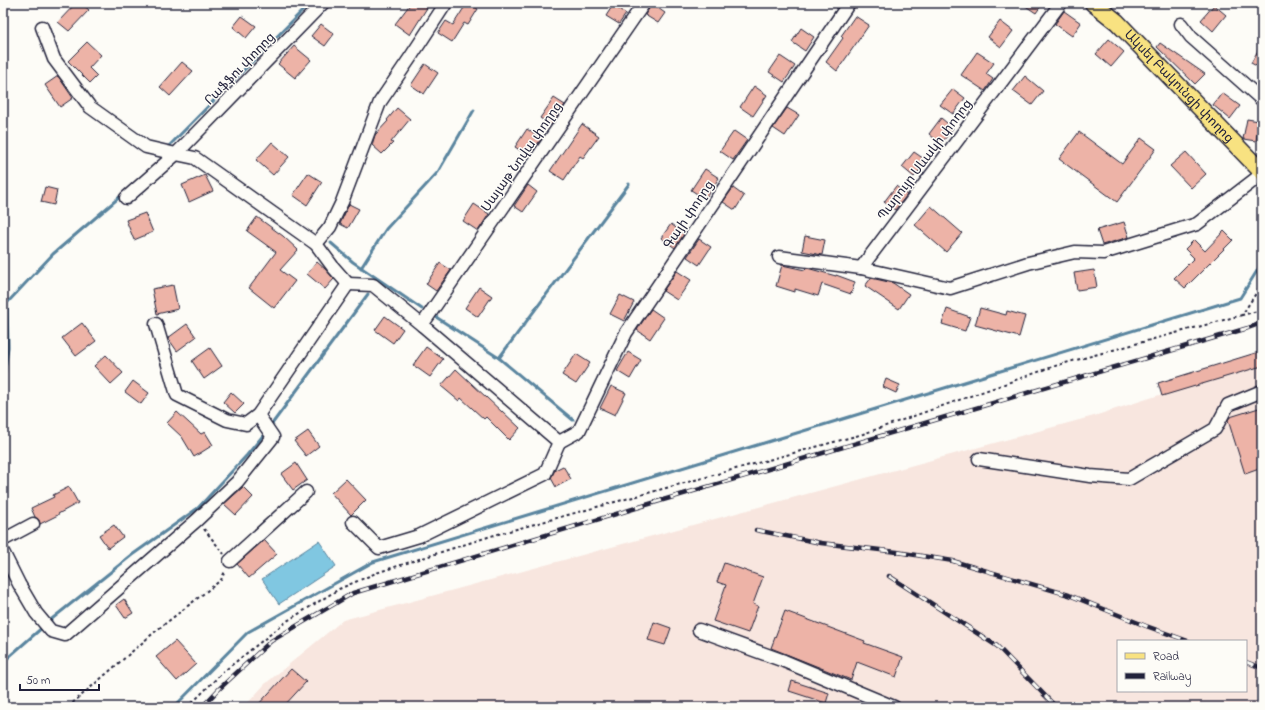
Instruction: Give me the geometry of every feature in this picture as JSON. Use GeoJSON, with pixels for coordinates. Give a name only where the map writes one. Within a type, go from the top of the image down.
{"type":"FeatureCollection","features":[{"type":"Feature","properties":{"kind":"main road","name":"Ակսել Բակունցի փողոց"},"geometry":{"type":"LineString","coordinates":[[1093,3],[1118,22],[1262,173]]}},
{"type":"Feature","properties":{"kind":"street","name":"Րաֆֆու փողոց"},"geometry":{"type":"LineString","coordinates":[[126,198],[176,154],[323,3]]}},
{"type":"Feature","properties":{"kind":"street"},"geometry":{"type":"LineString","coordinates":[[316,244],[330,227],[342,202],[380,102],[446,3]]}},
{"type":"Feature","properties":{"kind":"street","name":"Սայաթ Նովա փողոց"},"geometry":{"type":"LineString","coordinates":[[422,325],[644,3]]}},
{"type":"Feature","properties":{"kind":"street","name":"Գայի փողոց"},"geometry":{"type":"LineString","coordinates":[[559,442],[579,431],[626,333],[849,3]]}},
{"type":"Feature","properties":{"kind":"street","name":"Պարույր Սևակի փողոց"},"geometry":{"type":"LineString","coordinates":[[861,268],[1061,3]]}},
{"type":"Feature","properties":{"kind":"street"},"geometry":{"type":"LineString","coordinates":[[1181,24],[1191,37],[1262,100]]}},
{"type":"Feature","properties":{"kind":"street"},"geometry":{"type":"LineString","coordinates":[[42,27],[54,59],[90,106],[146,147],[195,158],[316,244],[348,284],[372,285],[422,325],[559,442],[545,474],[419,536],[379,548],[353,522]]}},
{"type":"Feature","properties":{"kind":"street"},"geometry":{"type":"LineString","coordinates":[[779,257],[861,268],[950,288],[1028,263],[1075,252],[1103,253],[1197,224],[1262,173]]}},
{"type":"Feature","properties":{"kind":"street"},"geometry":{"type":"LineString","coordinates":[[156,324],[177,395],[227,420],[246,424],[258,415],[348,284]]}},
{"type":"Feature","properties":{"kind":"street"},"geometry":{"type":"LineString","coordinates":[[979,459],[1090,476],[1129,479],[1215,430],[1228,406],[1262,391]]}},
{"type":"Feature","properties":{"kind":"street"},"geometry":{"type":"LineString","coordinates":[[3,552],[25,596],[36,613],[52,631],[65,635],[197,520],[237,482],[273,437],[258,415]]}},
{"type":"Feature","properties":{"kind":"street"},"geometry":{"type":"LineString","coordinates":[[230,561],[306,492]]}},
{"type":"Feature","properties":{"kind":"street"},"geometry":{"type":"LineString","coordinates":[[3,540],[33,524]]}},
{"type":"Feature","properties":{"kind":"street"},"geometry":{"type":"LineString","coordinates":[[699,630],[784,661],[894,707]]}},
{"type":"Feature","properties":{"kind":"path"},"geometry":{"type":"LineString","coordinates":[[1242,315],[1262,284]]}},
{"type":"Feature","properties":{"kind":"path"},"geometry":{"type":"LineString","coordinates":[[188,707],[223,672],[287,621],[339,589],[376,573],[491,536],[863,434],[1058,365],[1262,310]]}},
{"type":"Feature","properties":{"kind":"path"},"geometry":{"type":"LineString","coordinates":[[68,707],[157,630],[221,580],[230,561],[197,520]]}},
{"type":"Feature","properties":{"kind":"shaded area"},"geometry":{"type":"Polygon","coordinates":[[[1262,362],[1262,707],[244,707],[265,684],[343,620],[1094,416],[1262,362]]]}},
{"type":"Feature","properties":{"kind":"water"},"geometry":{"type":"Polygon","coordinates":[[[319,541],[336,566],[279,604],[262,579],[319,541]]]}},
{"type":"Feature","properties":{"kind":"building"},"geometry":{"type":"Polygon","coordinates":[[[76,3],[81,3],[89,10],[69,31],[58,22],[76,3]]]}},
{"type":"Feature","properties":{"kind":"building"},"geometry":{"type":"Polygon","coordinates":[[[411,3],[430,3],[410,35],[395,24],[411,3]]]}},
{"type":"Feature","properties":{"kind":"building"},"geometry":{"type":"Polygon","coordinates":[[[467,3],[478,9],[468,25],[464,23],[452,42],[438,33],[446,21],[453,25],[467,3]]]}},
{"type":"Feature","properties":{"kind":"building"},"geometry":{"type":"Polygon","coordinates":[[[1021,3],[1043,3],[1036,13],[1021,3]]]}},
{"type":"Feature","properties":{"kind":"building"},"geometry":{"type":"Polygon","coordinates":[[[652,4],[665,13],[658,23],[645,15],[652,4]]]}},
{"type":"Feature","properties":{"kind":"building"},"geometry":{"type":"Polygon","coordinates":[[[613,5],[626,14],[619,24],[606,16],[613,5]]]}},
{"type":"Feature","properties":{"kind":"building"},"geometry":{"type":"Polygon","coordinates":[[[1214,5],[1226,15],[1213,31],[1201,20],[1214,5]]]}},
{"type":"Feature","properties":{"kind":"building"},"geometry":{"type":"Polygon","coordinates":[[[1064,11],[1081,23],[1072,36],[1055,24],[1064,11]]]}},
{"type":"Feature","properties":{"kind":"building"},"geometry":{"type":"Polygon","coordinates":[[[242,16],[256,26],[246,38],[233,27],[242,16]]]}},
{"type":"Feature","properties":{"kind":"building"},"geometry":{"type":"Polygon","coordinates":[[[855,16],[869,25],[837,71],[826,62],[843,38],[841,36],[855,16]]]}},
{"type":"Feature","properties":{"kind":"building"},"geometry":{"type":"Polygon","coordinates":[[[1000,21],[1013,31],[1001,47],[988,37],[1000,21]]]}},
{"type":"Feature","properties":{"kind":"building"},"geometry":{"type":"Polygon","coordinates":[[[321,24],[334,34],[325,46],[311,36],[321,24]]]}},
{"type":"Feature","properties":{"kind":"building"},"geometry":{"type":"Polygon","coordinates":[[[801,28],[814,37],[805,51],[792,42],[801,28]]]}},
{"type":"Feature","properties":{"kind":"building"},"geometry":{"type":"Polygon","coordinates":[[[1109,39],[1124,52],[1111,67],[1096,54],[1109,39]]]}},
{"type":"Feature","properties":{"kind":"building"},"geometry":{"type":"Polygon","coordinates":[[[87,42],[101,55],[89,68],[97,76],[90,83],[68,61],[87,42]]]}},
{"type":"Feature","properties":{"kind":"building"},"geometry":{"type":"Polygon","coordinates":[[[1160,43],[1205,74],[1195,84],[1157,47],[1160,43]]]}},
{"type":"Feature","properties":{"kind":"building"},"geometry":{"type":"Polygon","coordinates":[[[1262,43],[1262,69],[1251,63],[1262,43]]]}},
{"type":"Feature","properties":{"kind":"building"},"geometry":{"type":"Polygon","coordinates":[[[294,46],[311,60],[295,78],[278,64],[294,46]]]}},
{"type":"Feature","properties":{"kind":"building"},"geometry":{"type":"Polygon","coordinates":[[[977,52],[994,63],[986,74],[993,79],[985,91],[961,75],[977,52]]]}},
{"type":"Feature","properties":{"kind":"building"},"geometry":{"type":"Polygon","coordinates":[[[780,56],[795,66],[784,82],[769,72],[780,56]]]}},
{"type":"Feature","properties":{"kind":"building"},"geometry":{"type":"Polygon","coordinates":[[[182,62],[193,71],[170,96],[160,87],[182,62]]]}},
{"type":"Feature","properties":{"kind":"building"},"geometry":{"type":"Polygon","coordinates":[[[425,64],[438,73],[424,94],[411,85],[425,64]]]}},
{"type":"Feature","properties":{"kind":"building"},"geometry":{"type":"Polygon","coordinates":[[[58,76],[73,98],[60,107],[45,85],[58,76]]]}},
{"type":"Feature","properties":{"kind":"building"},"geometry":{"type":"Polygon","coordinates":[[[1025,76],[1043,91],[1032,105],[1013,91],[1025,76]]]}},
{"type":"Feature","properties":{"kind":"building"},"geometry":{"type":"Polygon","coordinates":[[[754,86],[767,95],[753,116],[740,107],[754,86]]]}},
{"type":"Feature","properties":{"kind":"building"},"geometry":{"type":"Polygon","coordinates":[[[953,89],[965,98],[953,114],[940,105],[953,89]]]}},
{"type":"Feature","properties":{"kind":"building"},"geometry":{"type":"Polygon","coordinates":[[[1222,93],[1240,106],[1230,119],[1213,105],[1222,93]]]}},
{"type":"Feature","properties":{"kind":"building"},"geometry":{"type":"Polygon","coordinates":[[[554,98],[565,105],[551,125],[540,118],[554,98]]]}},
{"type":"Feature","properties":{"kind":"building"},"geometry":{"type":"Polygon","coordinates":[[[397,108],[410,119],[391,142],[393,143],[382,154],[372,145],[375,135],[388,121],[387,120],[397,108]]]}},
{"type":"Feature","properties":{"kind":"building"},"geometry":{"type":"Polygon","coordinates":[[[787,108],[799,115],[785,136],[773,128],[787,108]]]}},
{"type":"Feature","properties":{"kind":"building"},"geometry":{"type":"Polygon","coordinates":[[[941,118],[953,128],[941,144],[929,134],[941,118]]]}},
{"type":"Feature","properties":{"kind":"building"},"geometry":{"type":"Polygon","coordinates":[[[1247,119],[1259,121],[1256,141],[1243,139],[1247,119]]]}},
{"type":"Feature","properties":{"kind":"building"},"geometry":{"type":"Polygon","coordinates":[[[582,124],[599,136],[583,158],[580,156],[564,180],[550,171],[582,124]]]}},
{"type":"Feature","properties":{"kind":"building"},"geometry":{"type":"Polygon","coordinates":[[[527,129],[541,139],[529,156],[515,147],[527,129]]]}},
{"type":"Feature","properties":{"kind":"building"},"geometry":{"type":"Polygon","coordinates":[[[734,131],[747,140],[733,160],[720,151],[734,131]]]}},
{"type":"Feature","properties":{"kind":"building"},"geometry":{"type":"Polygon","coordinates":[[[1079,132],[1122,164],[1141,138],[1156,149],[1117,202],[1059,159],[1079,132]]]}},
{"type":"Feature","properties":{"kind":"building"},"geometry":{"type":"Polygon","coordinates":[[[272,142],[289,157],[273,175],[256,160],[272,142]]]}},
{"type":"Feature","properties":{"kind":"building"},"geometry":{"type":"Polygon","coordinates":[[[914,152],[927,161],[914,177],[902,167],[914,152]]]}},
{"type":"Feature","properties":{"kind":"building"},"geometry":{"type":"Polygon","coordinates":[[[1186,152],[1206,174],[1191,188],[1170,166],[1186,152]]]}},
{"type":"Feature","properties":{"kind":"building"},"geometry":{"type":"Polygon","coordinates":[[[705,169],[719,178],[705,199],[691,190],[705,169]]]}},
{"type":"Feature","properties":{"kind":"building"},"geometry":{"type":"Polygon","coordinates":[[[308,173],[322,182],[307,205],[293,195],[308,173]]]}},
{"type":"Feature","properties":{"kind":"building"},"geometry":{"type":"Polygon","coordinates":[[[205,175],[213,191],[189,202],[182,185],[205,175]]]}},
{"type":"Feature","properties":{"kind":"building"},"geometry":{"type":"Polygon","coordinates":[[[528,185],[537,192],[523,212],[514,206],[528,185]]]}},
{"type":"Feature","properties":{"kind":"building"},"geometry":{"type":"Polygon","coordinates":[[[896,186],[907,195],[895,210],[884,202],[896,186]]]}},
{"type":"Feature","properties":{"kind":"building"},"geometry":{"type":"Polygon","coordinates":[[[45,187],[57,190],[54,205],[41,202],[45,187]]]}},
{"type":"Feature","properties":{"kind":"building"},"geometry":{"type":"Polygon","coordinates":[[[733,188],[744,196],[735,210],[723,202],[733,188]]]}},
{"type":"Feature","properties":{"kind":"building"},"geometry":{"type":"Polygon","coordinates":[[[349,204],[359,209],[348,228],[340,224],[349,204]]]}},
{"type":"Feature","properties":{"kind":"building"},"geometry":{"type":"Polygon","coordinates":[[[474,204],[489,214],[478,231],[463,221],[474,204]]]}},
{"type":"Feature","properties":{"kind":"building"},"geometry":{"type":"Polygon","coordinates":[[[931,206],[962,233],[946,252],[915,225],[931,206]]]}},
{"type":"Feature","properties":{"kind":"building"},"geometry":{"type":"Polygon","coordinates":[[[145,213],[153,232],[134,240],[126,220],[145,213]]]}},
{"type":"Feature","properties":{"kind":"building"},"geometry":{"type":"Polygon","coordinates":[[[257,217],[283,236],[298,250],[280,270],[295,281],[274,308],[249,288],[276,252],[247,231],[257,217]]]}},
{"type":"Feature","properties":{"kind":"building"},"geometry":{"type":"Polygon","coordinates":[[[1124,222],[1129,237],[1102,245],[1097,230],[1124,222]]]}},
{"type":"Feature","properties":{"kind":"building"},"geometry":{"type":"Polygon","coordinates":[[[671,224],[684,234],[675,248],[661,238],[671,224]]]}},
{"type":"Feature","properties":{"kind":"building"},"geometry":{"type":"Polygon","coordinates":[[[1224,231],[1233,240],[1185,288],[1174,278],[1194,258],[1185,249],[1194,240],[1205,251],[1224,231]]]}},
{"type":"Feature","properties":{"kind":"building"},"geometry":{"type":"Polygon","coordinates":[[[805,236],[825,240],[822,255],[802,251],[805,236]]]}},
{"type":"Feature","properties":{"kind":"building"},"geometry":{"type":"Polygon","coordinates":[[[699,239],[711,247],[699,265],[687,257],[699,239]]]}},
{"type":"Feature","properties":{"kind":"building"},"geometry":{"type":"Polygon","coordinates":[[[317,262],[334,279],[325,289],[307,274],[317,262]]]}},
{"type":"Feature","properties":{"kind":"building"},"geometry":{"type":"Polygon","coordinates":[[[440,263],[451,270],[436,291],[426,284],[440,263]]]}},
{"type":"Feature","properties":{"kind":"building"},"geometry":{"type":"Polygon","coordinates":[[[782,265],[805,270],[807,268],[836,275],[855,282],[851,294],[822,284],[818,296],[795,289],[795,292],[776,286],[782,265]]]}},
{"type":"Feature","properties":{"kind":"building"},"geometry":{"type":"Polygon","coordinates":[[[1094,270],[1097,287],[1077,290],[1074,273],[1094,270]]]}},
{"type":"Feature","properties":{"kind":"building"},"geometry":{"type":"Polygon","coordinates":[[[677,271],[691,280],[677,300],[663,291],[677,271]]]}},
{"type":"Feature","properties":{"kind":"building"},"geometry":{"type":"Polygon","coordinates":[[[871,278],[893,283],[909,294],[899,309],[865,286],[871,278]]]}},
{"type":"Feature","properties":{"kind":"building"},"geometry":{"type":"Polygon","coordinates":[[[173,285],[178,309],[157,314],[152,289],[173,285]]]}},
{"type":"Feature","properties":{"kind":"building"},"geometry":{"type":"Polygon","coordinates":[[[479,287],[492,296],[478,317],[465,308],[479,287]]]}},
{"type":"Feature","properties":{"kind":"building"},"geometry":{"type":"Polygon","coordinates":[[[620,295],[634,302],[624,321],[610,314],[620,295]]]}},
{"type":"Feature","properties":{"kind":"building"},"geometry":{"type":"Polygon","coordinates":[[[980,308],[1006,315],[1007,311],[1025,316],[1019,337],[975,325],[980,308]]]}},
{"type":"Feature","properties":{"kind":"building"},"geometry":{"type":"Polygon","coordinates":[[[651,309],[664,318],[650,339],[637,330],[651,309]]]}},
{"type":"Feature","properties":{"kind":"building"},"geometry":{"type":"Polygon","coordinates":[[[947,309],[970,317],[965,331],[942,324],[947,309]]]}},
{"type":"Feature","properties":{"kind":"building"},"geometry":{"type":"Polygon","coordinates":[[[385,316],[403,329],[393,343],[375,330],[385,316]]]}},
{"type":"Feature","properties":{"kind":"building"},"geometry":{"type":"Polygon","coordinates":[[[82,323],[96,341],[76,356],[62,338],[82,323]]]}},
{"type":"Feature","properties":{"kind":"building"},"geometry":{"type":"Polygon","coordinates":[[[187,324],[196,337],[177,351],[168,338],[187,324]]]}},
{"type":"Feature","properties":{"kind":"building"},"geometry":{"type":"Polygon","coordinates":[[[426,347],[443,359],[430,377],[413,365],[426,347]]]}},
{"type":"Feature","properties":{"kind":"building"},"geometry":{"type":"Polygon","coordinates":[[[210,348],[222,366],[204,379],[192,361],[210,348]]]}},
{"type":"Feature","properties":{"kind":"building"},"geometry":{"type":"Polygon","coordinates":[[[1262,351],[1262,366],[1162,396],[1158,383],[1262,351]]]}},
{"type":"Feature","properties":{"kind":"building"},"geometry":{"type":"Polygon","coordinates":[[[628,352],[641,360],[630,379],[617,371],[628,352]]]}},
{"type":"Feature","properties":{"kind":"building"},"geometry":{"type":"Polygon","coordinates":[[[576,354],[590,363],[576,384],[562,375],[576,354]]]}},
{"type":"Feature","properties":{"kind":"building"},"geometry":{"type":"Polygon","coordinates":[[[106,355],[123,373],[111,384],[94,366],[106,355]]]}},
{"type":"Feature","properties":{"kind":"building"},"geometry":{"type":"Polygon","coordinates":[[[456,369],[520,428],[509,440],[486,417],[484,419],[461,398],[459,401],[441,386],[456,369]]]}},
{"type":"Feature","properties":{"kind":"building"},"geometry":{"type":"Polygon","coordinates":[[[886,379],[900,385],[896,393],[883,387],[886,379]]]}},
{"type":"Feature","properties":{"kind":"building"},"geometry":{"type":"Polygon","coordinates":[[[133,381],[149,393],[141,404],[125,392],[133,381]]]}},
{"type":"Feature","properties":{"kind":"building"},"geometry":{"type":"Polygon","coordinates":[[[611,386],[626,393],[615,415],[600,408],[611,386]]]}},
{"type":"Feature","properties":{"kind":"building"},"geometry":{"type":"Polygon","coordinates":[[[231,392],[244,404],[235,413],[223,402],[231,392]]]}},
{"type":"Feature","properties":{"kind":"building"},"geometry":{"type":"Polygon","coordinates":[[[1262,407],[1262,468],[1245,474],[1228,420],[1230,417],[1262,407]]]}},
{"type":"Feature","properties":{"kind":"building"},"geometry":{"type":"Polygon","coordinates":[[[177,412],[201,434],[205,432],[213,445],[194,457],[182,437],[167,423],[177,412]]]}},
{"type":"Feature","properties":{"kind":"building"},"geometry":{"type":"Polygon","coordinates":[[[308,431],[319,446],[306,456],[294,441],[308,431]]]}},
{"type":"Feature","properties":{"kind":"building"},"geometry":{"type":"Polygon","coordinates":[[[296,463],[307,480],[293,490],[281,474],[296,463]]]}},
{"type":"Feature","properties":{"kind":"building"},"geometry":{"type":"Polygon","coordinates":[[[563,466],[571,479],[556,487],[551,478],[555,470],[563,466]]]}},
{"type":"Feature","properties":{"kind":"building"},"geometry":{"type":"Polygon","coordinates":[[[346,479],[366,500],[351,515],[331,493],[346,479]]]}},
{"type":"Feature","properties":{"kind":"building"},"geometry":{"type":"Polygon","coordinates":[[[69,487],[78,503],[40,524],[31,508],[54,497],[53,495],[69,487]]]}},
{"type":"Feature","properties":{"kind":"building"},"geometry":{"type":"Polygon","coordinates":[[[243,487],[253,497],[236,515],[224,504],[243,487]]]}},
{"type":"Feature","properties":{"kind":"building"},"geometry":{"type":"Polygon","coordinates":[[[114,525],[123,537],[108,548],[99,535],[114,525]]]}},
{"type":"Feature","properties":{"kind":"building"},"geometry":{"type":"Polygon","coordinates":[[[264,540],[277,554],[249,578],[237,564],[264,540]]]}},
{"type":"Feature","properties":{"kind":"building"},"geometry":{"type":"Polygon","coordinates":[[[724,563],[763,577],[753,604],[758,606],[748,633],[713,621],[726,585],[717,582],[724,563]]]}},
{"type":"Feature","properties":{"kind":"building"},"geometry":{"type":"Polygon","coordinates":[[[124,599],[133,613],[125,618],[116,605],[124,599]]]}},
{"type":"Feature","properties":{"kind":"building"},"geometry":{"type":"Polygon","coordinates":[[[785,611],[903,657],[896,677],[857,662],[851,680],[771,648],[785,611]]]}},
{"type":"Feature","properties":{"kind":"building"},"geometry":{"type":"Polygon","coordinates":[[[654,622],[671,628],[665,645],[648,640],[654,622]]]}},
{"type":"Feature","properties":{"kind":"building"},"geometry":{"type":"Polygon","coordinates":[[[175,641],[196,664],[177,681],[156,657],[175,641]]]}},
{"type":"Feature","properties":{"kind":"building"},"geometry":{"type":"Polygon","coordinates":[[[291,669],[306,682],[283,707],[256,707],[291,669]]]}},
{"type":"Feature","properties":{"kind":"building"},"geometry":{"type":"Polygon","coordinates":[[[792,681],[829,693],[826,703],[789,691],[792,681]]]}},
{"type":"Feature","properties":{"kind":"waterway"},"geometry":{"type":"LineString","coordinates":[[167,148],[310,3]]}},
{"type":"Feature","properties":{"kind":"waterway"},"geometry":{"type":"LineString","coordinates":[[361,268],[386,229],[438,172],[474,110]]}},
{"type":"Feature","properties":{"kind":"waterway"},"geometry":{"type":"LineString","coordinates":[[499,358],[629,184]]}},
{"type":"Feature","properties":{"kind":"waterway"},"geometry":{"type":"LineString","coordinates":[[7,303],[53,254],[122,195]]}},
{"type":"Feature","properties":{"kind":"waterway"},"geometry":{"type":"LineString","coordinates":[[331,243],[353,262],[422,309]]}},
{"type":"Feature","properties":{"kind":"waterway"},"geometry":{"type":"LineString","coordinates":[[174,707],[248,632],[373,562],[1240,298],[1262,263]]}},
{"type":"Feature","properties":{"kind":"waterway"},"geometry":{"type":"LineString","coordinates":[[3,284],[7,303],[8,347],[3,385]]}},
{"type":"Feature","properties":{"kind":"waterway"},"geometry":{"type":"LineString","coordinates":[[269,428],[368,294]]}},
{"type":"Feature","properties":{"kind":"waterway"},"geometry":{"type":"LineString","coordinates":[[436,317],[499,358],[573,420]]}},
{"type":"Feature","properties":{"kind":"waterway"},"geometry":{"type":"LineString","coordinates":[[48,622],[132,555],[198,508],[266,432]]}},
{"type":"Feature","properties":{"kind":"waterway"},"geometry":{"type":"LineString","coordinates":[[3,662],[44,626]]}},
{"type":"Feature","properties":{"kind":"railway"},"geometry":{"type":"LineString","coordinates":[[202,707],[219,689],[271,641],[353,593],[1262,323]]}},
{"type":"Feature","properties":{"kind":"railway"},"geometry":{"type":"LineString","coordinates":[[756,530],[821,543],[897,552],[953,561],[1069,595],[1185,640]]}},
{"type":"Feature","properties":{"kind":"railway"},"geometry":{"type":"LineString","coordinates":[[889,576],[997,646],[1056,707]]}},
{"type":"Feature","properties":{"kind":"railway"},"geometry":{"type":"LineString","coordinates":[[1247,662],[1262,668]]}}]}
